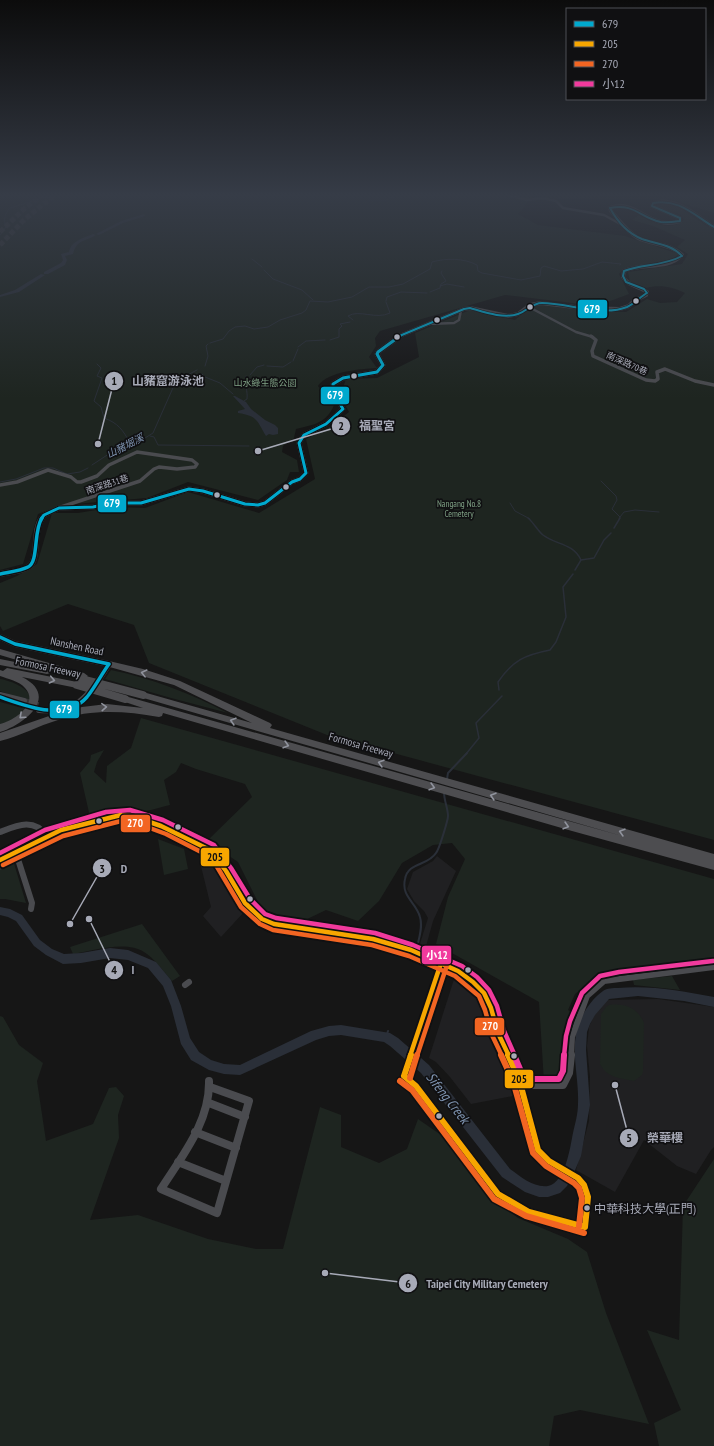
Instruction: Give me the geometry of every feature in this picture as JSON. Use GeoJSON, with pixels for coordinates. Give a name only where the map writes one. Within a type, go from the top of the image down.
{"type":"FeatureCollection","features":[{"type":"Feature","properties":{"kind":"highway"},"geometry":{"type":"LineString","coordinates":[[0,652],[81,680]]}},
{"type":"Feature","properties":{"kind":"highway","name":"Formosa Freeway"},"geometry":{"type":"LineString","coordinates":[[0,662],[143,695],[365,758],[396,772]]}},
{"type":"Feature","properties":{"kind":"highway"},"geometry":{"type":"LineString","coordinates":[[109,664],[178,683],[246,717],[365,758]]}},
{"type":"Feature","properties":{"kind":"highway","name":"Formosa Freeway"},"geometry":{"type":"LineString","coordinates":[[0,669],[81,680],[123,703],[221,726],[396,772],[714,865]]}},
{"type":"Feature","properties":{"kind":"highway"},"geometry":{"type":"LineString","coordinates":[[0,673],[24,682],[29,686],[33,696],[31,708],[26,714],[13,724],[0,728]]}},
{"type":"Feature","properties":{"kind":"highway"},"geometry":{"type":"LineString","coordinates":[[0,737],[18,732],[67,713],[88,708],[123,703]]}},
{"type":"Feature","properties":{"kind":"highway","name":"Formosa Freeway"},"geometry":{"type":"LineString","coordinates":[[529,810],[714,858]]}},
{"type":"Feature","properties":{"kind":"main road"},"geometry":{"type":"LineString","coordinates":[[0,574],[20,570],[29,566],[35,559],[35,541],[40,522],[44,515],[59,508],[93,507],[113,503],[141,503],[189,489],[203,491],[250,505],[265,503],[292,482],[300,479],[306,473],[298,443],[304,435],[326,424],[343,408],[332,390],[332,386],[335,382],[340,378],[354,374],[377,372],[383,365],[377,354],[381,349],[397,337],[470,308],[511,316],[518,314],[527,306],[545,303],[583,308],[622,309],[647,294],[642,288],[627,283],[623,277],[624,271],[630,268],[670,262]]}},
{"type":"Feature","properties":{"kind":"main road","name":"Nanshen Road"},"geometry":{"type":"LineString","coordinates":[[0,637],[15,644],[109,664],[85,699],[80,703],[56,711],[40,708]]}},
{"type":"Feature","properties":{"kind":"main road"},"geometry":{"type":"LineString","coordinates":[[0,696],[23,703]]}},
{"type":"Feature","properties":{"kind":"street","name":"南深路70巷"},"geometry":{"type":"LineString","coordinates":[[527,306],[576,332],[594,337],[596,340],[592,351],[593,356],[642,378],[651,381],[657,380],[657,372],[665,369],[695,381],[714,385]]}},
{"type":"Feature","properties":{"kind":"street"},"geometry":{"type":"LineString","coordinates":[[426,325],[454,323],[459,320],[462,310]]}},
{"type":"Feature","properties":{"kind":"street","name":"南深路31巷"},"geometry":{"type":"LineString","coordinates":[[0,485],[17,482],[48,470],[71,478],[77,482],[81,482],[97,476],[109,465],[137,452],[192,460],[197,464],[195,467],[154,469],[140,481],[125,488],[59,508]]}},
{"type":"Feature","properties":{"kind":"street"},"geometry":{"type":"LineString","coordinates":[[0,860],[47,836],[66,829],[121,815],[140,818],[161,826],[210,850],[226,871],[245,902],[262,919],[274,924],[373,939],[411,950],[441,963],[458,972],[473,982],[484,993],[491,1008],[498,1032],[520,1085],[538,1150],[549,1161],[575,1176],[584,1185],[588,1197],[586,1226],[527,1212],[511,1204],[498,1194],[416,1086],[404,1076],[441,963]]}},
{"type":"Feature","properties":{"kind":"street"},"geometry":{"type":"LineString","coordinates":[[0,832],[23,825],[37,825],[43,828],[47,836]]}},
{"type":"Feature","properties":{"kind":"street"},"geometry":{"type":"LineString","coordinates":[[16,852],[32,903],[31,909]]}},
{"type":"Feature","properties":{"kind":"street"},"geometry":{"type":"LineString","coordinates":[[520,1085],[563,1085],[572,1061],[572,1037],[583,1004],[587,996],[604,981],[714,967]]}},
{"type":"Feature","properties":{"kind":"street"},"geometry":{"type":"LineString","coordinates":[[210,1084],[249,1101],[217,1213],[161,1189],[195,1132],[208,1103],[210,1084]]}},
{"type":"Feature","properties":{"kind":"street"},"geometry":{"type":"LineString","coordinates":[[208,1103],[245,1117]]}},
{"type":"Feature","properties":{"kind":"street"},"geometry":{"type":"LineString","coordinates":[[195,1132],[236,1148]]}},
{"type":"Feature","properties":{"kind":"street"},"geometry":{"type":"LineString","coordinates":[[178,1162],[226,1181]]}},
{"type":"Feature","properties":{"kind":"shaded area"},"geometry":{"type":"Polygon","coordinates":[[[233,396],[246,402],[251,409],[265,420],[275,425],[278,428],[278,434],[269,434],[266,436],[256,420],[245,414],[238,413],[238,411],[245,409],[233,396]]]}},
{"type":"Feature","properties":{"kind":"shaded area"},"geometry":{"type":"Polygon","coordinates":[[[208,856],[244,912],[221,937],[203,916],[211,907],[199,858],[208,856]]]}},
{"type":"Feature","properties":{"kind":"shaded area"},"geometry":{"type":"Polygon","coordinates":[[[437,856],[456,871],[433,921],[425,950],[419,947],[428,918],[424,911],[414,901],[407,889],[413,872],[433,861],[437,856]]]}},
{"type":"Feature","properties":{"kind":"shaded area"},"geometry":{"type":"Polygon","coordinates":[[[455,976],[470,985],[480,997],[487,1011],[494,1034],[511,1073],[518,1095],[471,1104],[450,1077],[436,1062],[429,1058],[455,976]]]}},
{"type":"Feature","properties":{"kind":"shaded area"},"geometry":{"type":"Polygon","coordinates":[[[658,999],[714,1007],[714,1147],[696,1174],[677,1166],[644,1140],[615,1192],[576,1170],[589,1121],[590,1077],[587,1046],[589,1027],[594,1015],[606,1000],[658,999]]]}},
{"type":"Feature","properties":{"kind":"green space","name":"山水綠生態公園"},"geometry":{"type":"Polygon","coordinates":[[[0,262],[668,262],[654,266],[629,267],[624,270],[619,274],[629,294],[597,306],[505,295],[380,331],[375,338],[376,346],[369,357],[377,368],[354,370],[337,374],[329,377],[318,386],[334,405],[331,411],[328,416],[319,422],[296,429],[294,438],[283,446],[282,452],[297,460],[299,472],[290,472],[287,480],[258,500],[188,482],[147,498],[62,505],[38,514],[23,564],[0,570],[0,262]]]}},
{"type":"Feature","properties":{"kind":"green space","name":"Nangang No.8 Cemetery"},"geometry":{"type":"Polygon","coordinates":[[[683,262],[714,262],[714,840],[327,735],[149,663],[134,625],[68,604],[3,631],[0,626],[0,583],[17,576],[37,564],[52,513],[78,513],[115,507],[145,508],[188,492],[259,513],[315,479],[306,439],[327,429],[349,412],[340,396],[346,379],[377,378],[419,357],[415,333],[470,310],[515,320],[531,306],[549,304],[580,310],[626,312],[647,299],[660,303],[677,302],[685,293],[666,287],[656,286],[646,288],[630,282],[628,272],[682,264],[683,262]]]}},
{"type":"Feature","properties":{"kind":"green space"},"geometry":{"type":"Polygon","coordinates":[[[111,670],[171,687],[228,713],[105,679],[111,670]]]}},
{"type":"Feature","properties":{"kind":"green space"},"geometry":{"type":"Polygon","coordinates":[[[0,679],[11,682],[23,688],[30,697],[30,702],[21,716],[0,725],[0,702],[22,708],[26,701],[0,691],[0,679]]]}},
{"type":"Feature","properties":{"kind":"green space"},"geometry":{"type":"Polygon","coordinates":[[[141,718],[714,879],[714,959],[593,980],[575,994],[568,1010],[574,1014],[560,1079],[544,1082],[539,1002],[436,944],[448,897],[465,859],[452,843],[433,845],[402,863],[379,901],[358,921],[326,910],[303,921],[264,914],[238,862],[207,841],[252,797],[245,784],[181,763],[176,772],[164,780],[170,805],[146,811],[114,810],[90,817],[80,773],[90,761],[91,755],[104,750],[97,762],[94,772],[106,783],[107,766],[131,748],[141,718]]]}},
{"type":"Feature","properties":{"kind":"green space"},"geometry":{"type":"Polygon","coordinates":[[[158,839],[184,849],[188,869],[164,875],[158,839]]]}},
{"type":"Feature","properties":{"kind":"green space"},"geometry":{"type":"Polygon","coordinates":[[[12,857],[26,903],[0,899],[0,863],[12,857]]]}},
{"type":"Feature","properties":{"kind":"green space"},"geometry":{"type":"Polygon","coordinates":[[[142,924],[180,976],[172,981],[152,958],[137,949],[128,947],[109,947],[73,954],[70,947],[142,924]]]}},
{"type":"Feature","properties":{"kind":"green space"},"geometry":{"type":"Polygon","coordinates":[[[672,976],[680,990],[634,985],[633,980],[672,976]]]}},
{"type":"Feature","properties":{"kind":"green space"},"geometry":{"type":"Polygon","coordinates":[[[609,1005],[626,1006],[635,1010],[644,1023],[643,1071],[642,1075],[634,1081],[610,1075],[600,1064],[601,1014],[609,1005]]]}},
{"type":"Feature","properties":{"kind":"green space"},"geometry":{"type":"Polygon","coordinates":[[[0,1016],[3,1017],[19,1045],[43,1063],[37,1081],[46,1141],[93,1124],[109,1088],[116,1087],[124,1096],[118,1115],[119,1138],[90,1220],[138,1215],[208,1239],[256,1249],[283,1249],[320,1107],[341,1115],[341,1147],[379,1163],[407,1149],[418,1119],[441,1135],[466,1162],[477,1179],[494,1200],[518,1218],[568,1239],[587,1252],[606,1313],[649,1424],[580,1410],[554,1416],[549,1446],[0,1446],[0,1016]]]}},
{"type":"Feature","properties":{"kind":"green space"},"geometry":{"type":"Polygon","coordinates":[[[714,1159],[714,1446],[659,1446],[654,1423],[681,1410],[647,1330],[679,1340],[683,1206],[714,1159]]]}},
{"type":"Feature","properties":{"kind":"waterway"},"geometry":{"type":"LineString","coordinates":[[46,273],[64,262]]}},
{"type":"Feature","properties":{"kind":"waterway"},"geometry":{"type":"LineString","coordinates":[[256,262],[262,267]]}},
{"type":"Feature","properties":{"kind":"waterway"},"geometry":{"type":"LineString","coordinates":[[210,343],[223,339],[229,331],[235,327],[245,326],[254,329],[268,327],[280,320],[302,313],[306,310],[310,301],[328,302],[352,297],[369,287],[389,287],[403,284],[430,269],[432,262]]}},
{"type":"Feature","properties":{"kind":"waterway"},"geometry":{"type":"LineString","coordinates":[[470,262],[477,265],[478,271],[482,273],[521,280],[540,276],[541,268],[544,266],[561,271],[583,269],[601,262]]}},
{"type":"Feature","properties":{"kind":"waterway"},"geometry":{"type":"LineString","coordinates":[[607,262],[621,264],[620,265]]}},
{"type":"Feature","properties":{"kind":"waterway"},"geometry":{"type":"LineString","coordinates":[[264,270],[273,279],[302,290],[313,300]]}},
{"type":"Feature","properties":{"kind":"waterway","name":"山豬堀溪"},"geometry":{"type":"LineString","coordinates":[[441,286],[446,281],[441,273],[442,271]]}},
{"type":"Feature","properties":{"kind":"waterway"},"geometry":{"type":"LineString","coordinates":[[0,296],[17,291],[43,275]]}},
{"type":"Feature","properties":{"kind":"waterway"},"geometry":{"type":"LineString","coordinates":[[441,286],[447,284],[464,287]]}},
{"type":"Feature","properties":{"kind":"waterway","name":"山豬堀溪"},"geometry":{"type":"LineString","coordinates":[[430,292],[440,288],[441,286]]}},
{"type":"Feature","properties":{"kind":"waterway","name":"山豬堀溪"},"geometry":{"type":"LineString","coordinates":[[386,301],[387,297],[401,292],[427,293]]}},
{"type":"Feature","properties":{"kind":"waterway","name":"山豬堀溪"},"geometry":{"type":"LineString","coordinates":[[353,320],[348,316],[352,314],[385,315],[390,313],[386,302]]}},
{"type":"Feature","properties":{"kind":"waterway","name":"山豬堀溪"},"geometry":{"type":"LineString","coordinates":[[330,340],[339,337],[339,329],[342,326],[340,324],[350,322]]}},
{"type":"Feature","properties":{"kind":"waterway","name":"山豬堀溪"},"geometry":{"type":"LineString","coordinates":[[298,347],[306,341],[325,340]]}},
{"type":"Feature","properties":{"kind":"waterway"},"geometry":{"type":"LineString","coordinates":[[205,366],[208,356],[206,346],[208,344]]}},
{"type":"Feature","properties":{"kind":"waterway","name":"山豬堀溪"},"geometry":{"type":"LineString","coordinates":[[293,361],[298,349]]}},
{"type":"Feature","properties":{"kind":"waterway","name":"山豬堀溪"},"geometry":{"type":"LineString","coordinates":[[267,366],[283,367],[291,362]]}},
{"type":"Feature","properties":{"kind":"waterway"},"geometry":{"type":"LineString","coordinates":[[97,364],[101,368],[97,376],[102,378],[94,401],[101,407],[104,418],[113,422],[120,428],[130,442]]}},
{"type":"Feature","properties":{"kind":"waterway","name":"山豬堀溪"},"geometry":{"type":"LineString","coordinates":[[250,375],[257,367],[264,365]]}},
{"type":"Feature","properties":{"kind":"waterway","name":"山豬堀溪"},"geometry":{"type":"LineString","coordinates":[[130,442],[145,438],[153,433],[176,381],[197,370]]}},
{"type":"Feature","properties":{"kind":"waterway","name":"山豬堀溪"},"geometry":{"type":"LineString","coordinates":[[244,401],[247,399],[245,382],[246,376]]}},
{"type":"Feature","properties":{"kind":"waterway","name":"山豬堀溪"},"geometry":{"type":"LineString","coordinates":[[205,377],[220,383],[233,394]]}},
{"type":"Feature","properties":{"kind":"waterway"},"geometry":{"type":"LineString","coordinates":[[150,436],[154,437],[158,445],[249,446]]}},
{"type":"Feature","properties":{"kind":"waterway","name":"山豬堀溪"},"geometry":{"type":"LineString","coordinates":[[92,465],[124,444],[130,442]]}},
{"type":"Feature","properties":{"kind":"waterway","name":"山豬堀溪"},"geometry":{"type":"LineString","coordinates":[[0,482],[16,479],[44,468],[53,468],[67,474],[80,472],[88,468]]}},
{"type":"Feature","properties":{"kind":"waterway"},"geometry":{"type":"LineString","coordinates":[[601,481],[616,496],[617,500],[612,509],[620,517]]}},
{"type":"Feature","properties":{"kind":"waterway"},"geometry":{"type":"LineString","coordinates":[[510,503],[515,511],[530,519]]}},
{"type":"Feature","properties":{"kind":"waterway"},"geometry":{"type":"LineString","coordinates":[[620,517],[624,512],[635,510],[659,512]]}},
{"type":"Feature","properties":{"kind":"waterway"},"geometry":{"type":"LineString","coordinates":[[528,518],[543,535],[574,550],[581,560]]}},
{"type":"Feature","properties":{"kind":"waterway"},"geometry":{"type":"LineString","coordinates":[[614,528],[620,518]]}},
{"type":"Feature","properties":{"kind":"waterway"},"geometry":{"type":"LineString","coordinates":[[581,560],[594,558],[604,540],[611,533]]}},
{"type":"Feature","properties":{"kind":"waterway"},"geometry":{"type":"LineString","coordinates":[[575,570],[581,560]]}},
{"type":"Feature","properties":{"kind":"waterway"},"geometry":{"type":"LineString","coordinates":[[499,690],[498,682],[509,668],[520,660],[533,654],[550,650],[556,642],[566,617],[563,587],[573,574]]}},
{"type":"Feature","properties":{"kind":"waterway"},"geometry":{"type":"LineString","coordinates":[[466,754],[479,738],[476,723],[502,696]]}},
{"type":"Feature","properties":{"kind":"waterway"},"geometry":{"type":"LineString","coordinates":[[447,779],[448,773],[467,753]]}},
{"type":"Feature","properties":{"kind":"waterway"},"geometry":{"type":"LineString","coordinates":[[417,947],[421,921],[418,912],[405,890],[405,879],[410,870],[428,860],[437,851],[448,816],[444,792]]}},
{"type":"Feature","properties":{"kind":"waterway"},"geometry":{"type":"LineString","coordinates":[[0,866],[11,860]]}},
{"type":"Feature","properties":{"kind":"waterway","name":"Sifeng Creek"},"geometry":{"type":"LineString","coordinates":[[0,911],[10,913],[19,918],[37,943],[49,952],[63,959],[81,958],[110,953],[128,955],[152,965],[167,983],[176,1006],[185,1040],[195,1056],[209,1065],[224,1069],[240,1070],[315,1035],[329,1031],[341,1030],[386,1037],[394,1042],[425,1069],[506,1173],[518,1182],[539,1191],[548,1192],[563,1182],[575,1156],[584,1105],[580,1050],[582,1032],[592,1011],[607,994],[638,991],[684,996],[714,1002]]}},
{"type":"Feature","properties":{"kind":"waterway","name":"Sifeng Creek"},"geometry":{"type":"LineString","coordinates":[[386,1037],[388,1031]]}},
{"type":"Feature","properties":{"kind":"tunnel"},"geometry":{"type":"LineString","coordinates":[[24,701],[41,706]]}},
{"type":"Feature","properties":{"kind":"transit line","name":"679"},"geometry":{"type":"LineString","coordinates":[[0,574],[29,567],[35,559],[35,541],[39,522],[44,515],[59,508],[93,507],[113,503],[141,503],[189,489],[203,491],[245,504],[258,505],[265,503],[292,482],[300,479],[306,473],[299,443],[304,435],[326,424],[343,409],[333,392],[333,384],[343,378],[377,372],[383,365],[377,354],[378,352],[397,337],[464,309],[470,308],[507,316],[518,314],[538,303],[597,310],[627,307],[647,293],[644,289],[626,282],[623,276],[624,271],[631,268],[666,262]]}},
{"type":"Feature","properties":{"kind":"transit line","name":"679"},"geometry":{"type":"LineString","coordinates":[[0,637],[15,644],[109,664]]}},
{"type":"Feature","properties":{"kind":"transit line","name":"679"},"geometry":{"type":"LineString","coordinates":[[0,697],[44,710],[68,709],[78,705],[86,698],[109,664]]}},
{"type":"Feature","properties":{"kind":"transit line","name":"小12"},"geometry":{"type":"LineString","coordinates":[[0,853],[45,830],[106,812],[130,810],[163,820],[214,845],[231,868],[250,899],[265,914],[276,918],[375,933],[413,945],[462,966],[477,977],[489,990],[497,1006],[504,1031],[526,1083]]}},
{"type":"Feature","properties":{"kind":"transit line","name":"205"},"geometry":{"type":"LineString","coordinates":[[0,860],[61,830],[121,815],[132,816],[161,826],[210,850],[226,871],[245,903],[262,919],[274,924],[373,939],[411,950],[458,971],[473,982],[484,993],[491,1008],[498,1033],[519,1079],[538,1150],[549,1161],[578,1178],[584,1185],[588,1197],[585,1227]]}},
{"type":"Feature","properties":{"kind":"transit line","name":"270"},"geometry":{"type":"LineString","coordinates":[[3,865],[63,836],[121,821],[139,824],[166,834],[207,855],[216,865],[241,907],[249,916],[260,924],[273,930],[372,945],[409,956],[455,976],[479,996],[485,1010],[492,1035],[513,1081],[533,1153],[546,1166],[574,1183],[579,1188],[582,1198],[579,1226]]}},
{"type":"Feature","properties":{"kind":"transit line","name":"小12"},"geometry":{"type":"LineString","coordinates":[[520,1079],[559,1079],[563,1071],[566,1036],[570,1021],[582,993],[600,976],[619,972],[713,961]]}},
{"type":"Feature","properties":{"kind":"transit line","name":"205"},"geometry":{"type":"LineString","coordinates":[[404,1076],[441,963]]}},
{"type":"Feature","properties":{"kind":"transit line","name":"270"},"geometry":{"type":"LineString","coordinates":[[410,1078],[447,965]]}},
{"type":"Feature","properties":{"kind":"transit line","name":"205"},"geometry":{"type":"LineString","coordinates":[[404,1076],[416,1086],[498,1194],[529,1212],[585,1227]]}},
{"type":"Feature","properties":{"kind":"transit line","name":"270"},"geometry":{"type":"LineString","coordinates":[[400,1081],[412,1090],[494,1199],[504,1206],[526,1216],[549,1224],[584,1233]]}},
{"type":"Feature","properties":{"kind":"place","name":"山豬窟游泳池"},"geometry":{"type":"Point","coordinates":[98,444]}},
{"type":"Feature","properties":{"kind":"place","name":"福聖宮"},"geometry":{"type":"Point","coordinates":[258,451]}},
{"type":"Feature","properties":{"kind":"place","name":"I"},"geometry":{"type":"Point","coordinates":[89,919]}},
{"type":"Feature","properties":{"kind":"place","name":"D"},"geometry":{"type":"Point","coordinates":[70,924]}},
{"type":"Feature","properties":{"kind":"place","name":"榮華樓"},"geometry":{"type":"Point","coordinates":[615,1085]}},
{"type":"Feature","properties":{"kind":"place","name":"中華科技大學(正門)"},"geometry":{"type":"Point","coordinates":[587,1208]}},
{"type":"Feature","properties":{"kind":"place","name":"Taipei City Military Cemetery"},"geometry":{"type":"Point","coordinates":[325,1273]}}]}
